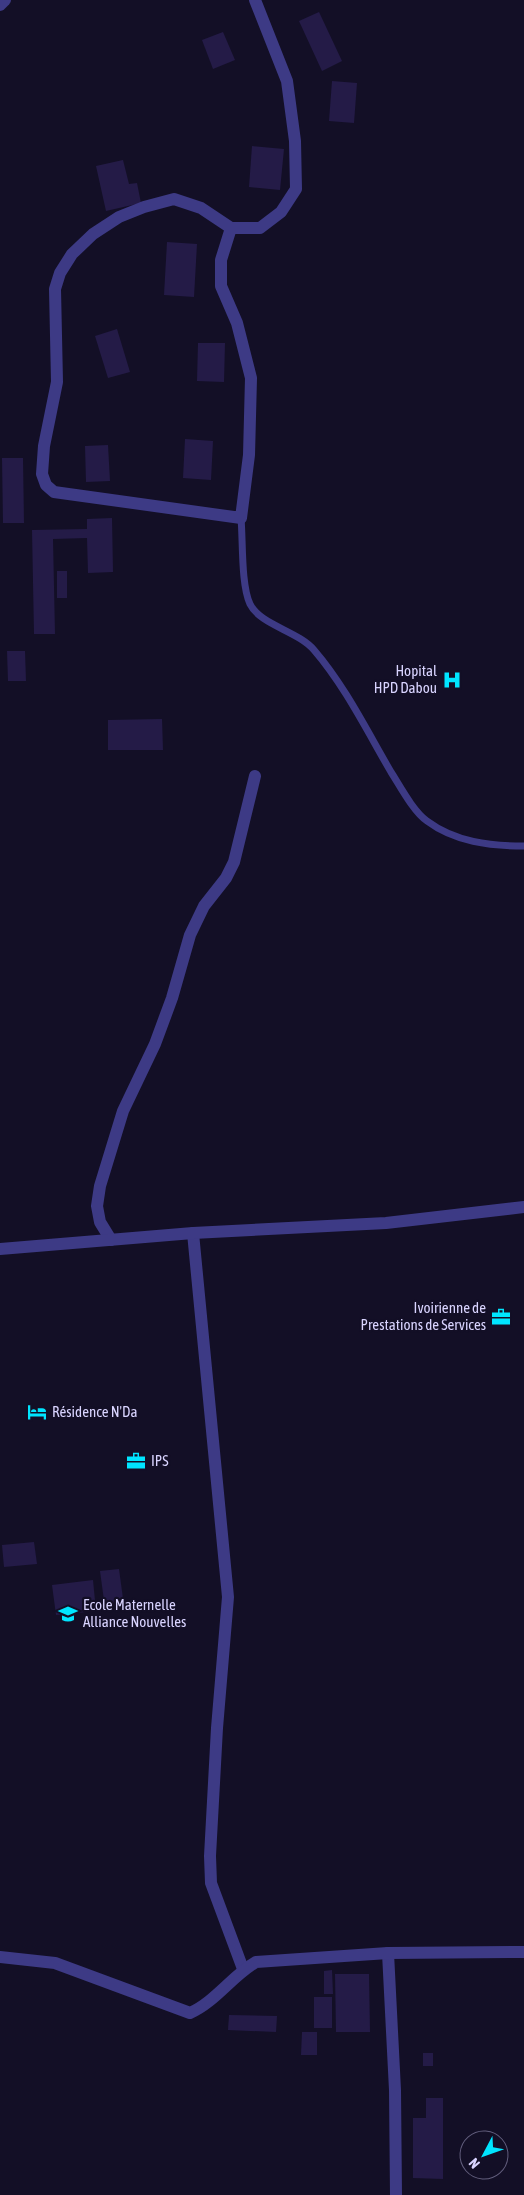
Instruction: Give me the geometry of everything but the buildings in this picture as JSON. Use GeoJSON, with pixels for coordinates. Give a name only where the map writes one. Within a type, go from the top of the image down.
{"type":"FeatureCollection","features":[{"type":"Feature","properties":{"kind":"street"},"geometry":{"type":"LineString","coordinates":[[0,5],[5,0]]}},
{"type":"Feature","properties":{"kind":"street"},"geometry":{"type":"LineString","coordinates":[[231,228],[221,260],[221,286],[237,323],[251,378],[250,455],[241,518],[54,492],[46,486],[42,474],[44,446],[57,382],[55,289],[60,272],[72,254],[93,234],[120,217],[144,206],[174,199],[201,208],[231,228],[260,228],[281,212],[296,189],[295,141],[287,81],[255,0]]}},
{"type":"Feature","properties":{"kind":"street"},"geometry":{"type":"LineString","coordinates":[[112,1240],[100,1222],[97,1206],[100,1186],[123,1111],[155,1044],[172,998],[190,935],[204,906],[226,878],[234,862],[255,776]]}},
{"type":"Feature","properties":{"kind":"street"},"geometry":{"type":"LineString","coordinates":[[0,1249],[193,1233],[386,1223],[524,1207]]}},
{"type":"Feature","properties":{"kind":"street"},"geometry":{"type":"LineString","coordinates":[[193,1233],[228,1597],[216,1728],[210,1856],[211,1883],[244,1969]]}},
{"type":"Feature","properties":{"kind":"street"},"geometry":{"type":"LineString","coordinates":[[0,1957],[55,1963],[190,2013],[200,2008],[244,1969],[256,1962],[388,1953],[524,1952]]}},
{"type":"Feature","properties":{"kind":"street"},"geometry":{"type":"LineString","coordinates":[[388,1953],[395,2090],[396,2195]]}},
{"type":"Feature","properties":{"kind":"lane"},"geometry":{"type":"LineString","coordinates":[[241,518],[246,590],[250,605],[261,617],[296,635],[313,648],[333,675],[402,790],[426,820],[452,835],[488,846],[524,846]]}},
{"type":"Feature","properties":{"kind":"place","name":"Hopital HPD Dabou"},"geometry":{"type":"Point","coordinates":[452,680]}},
{"type":"Feature","properties":{"kind":"place","name":"Ivoirienne de Prestations de Services"},"geometry":{"type":"Point","coordinates":[501,1317]}},
{"type":"Feature","properties":{"kind":"place","name":"Résidence N'Da"},"geometry":{"type":"Point","coordinates":[37,1412]}},
{"type":"Feature","properties":{"kind":"place","name":"IPS"},"geometry":{"type":"Point","coordinates":[136,1461]}},
{"type":"Feature","properties":{"kind":"place","name":"Ecole Maternelle Alliance Nouvelles"},"geometry":{"type":"Point","coordinates":[68,1614]}}]}
